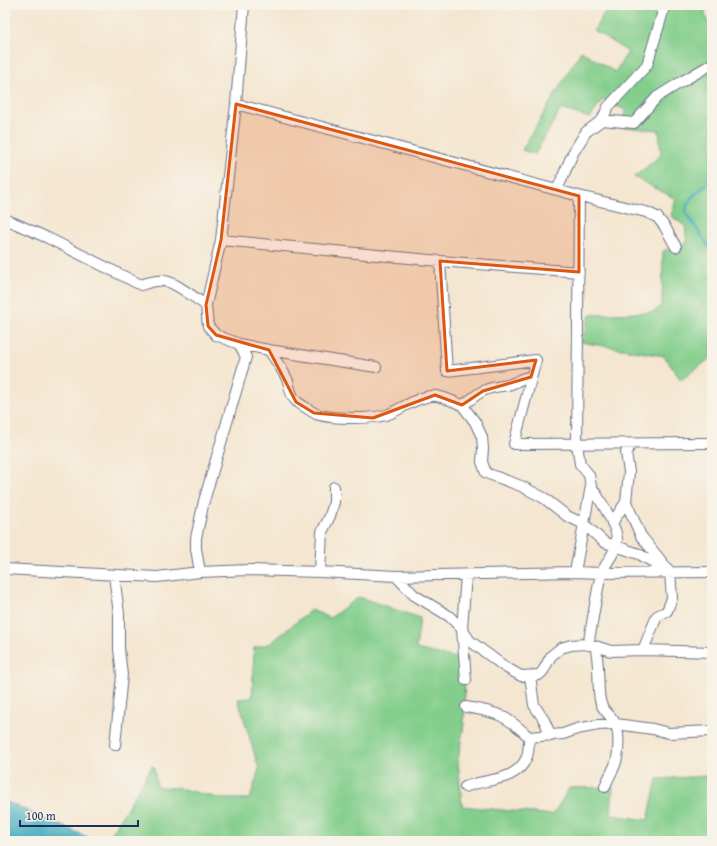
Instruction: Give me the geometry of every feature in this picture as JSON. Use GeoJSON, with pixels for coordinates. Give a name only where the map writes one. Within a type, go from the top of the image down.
{"type":"FeatureCollection","features":[{"type":"Feature","properties":{"kind":"street"},"geometry":{"type":"LineString","coordinates":[[244,5],[236,104],[221,240],[206,305],[208,326],[216,335],[239,344],[376,367]]}},
{"type":"Feature","properties":{"kind":"street"},"geometry":{"type":"LineString","coordinates":[[557,190],[572,153],[586,132],[602,120],[608,107],[647,65],[665,5]]}},
{"type":"Feature","properties":{"kind":"street"},"geometry":{"type":"LineString","coordinates":[[602,120],[634,123],[657,97],[712,64]]}},
{"type":"Feature","properties":{"kind":"street"},"geometry":{"type":"LineString","coordinates":[[236,104],[579,196],[646,212],[657,218],[665,227],[676,247]]}},
{"type":"Feature","properties":{"kind":"street"},"geometry":{"type":"LineString","coordinates":[[579,196],[577,444],[580,464],[589,475],[592,486],[612,523],[617,541],[601,574],[594,604],[592,628],[592,645],[599,665],[600,702],[606,714],[616,724],[618,754],[615,765],[605,787]]}},
{"type":"Feature","properties":{"kind":"street"},"geometry":{"type":"LineString","coordinates":[[5,219],[48,238],[141,284],[154,281],[167,281],[206,305]]}},
{"type":"Feature","properties":{"kind":"street"},"geometry":{"type":"LineString","coordinates":[[221,240],[440,261],[579,272]]}},
{"type":"Feature","properties":{"kind":"street"},"geometry":{"type":"LineString","coordinates":[[440,261],[447,371],[536,360],[514,444],[712,443]]}},
{"type":"Feature","properties":{"kind":"street"},"geometry":{"type":"LineString","coordinates":[[200,572],[196,549],[196,538],[204,501],[246,357],[239,344]]}},
{"type":"Feature","properties":{"kind":"street"},"geometry":{"type":"LineString","coordinates":[[269,350],[288,381],[290,391],[296,402],[302,404],[314,414],[326,417],[373,418],[390,414],[402,406],[418,399],[435,395],[462,405],[475,422],[482,437],[482,462],[486,473],[521,486],[544,498],[567,516],[584,524],[604,542],[639,554],[670,572]]}},
{"type":"Feature","properties":{"kind":"street"},"geometry":{"type":"LineString","coordinates":[[462,405],[470,402],[483,391],[497,386],[511,384],[523,377],[531,377]]}},
{"type":"Feature","properties":{"kind":"street"},"geometry":{"type":"LineString","coordinates":[[612,523],[626,502],[629,472],[626,453],[631,444]]}},
{"type":"Feature","properties":{"kind":"street"},"geometry":{"type":"LineString","coordinates":[[575,572],[592,486]]}},
{"type":"Feature","properties":{"kind":"street"},"geometry":{"type":"LineString","coordinates":[[320,572],[322,532],[330,516],[334,502],[334,487]]}},
{"type":"Feature","properties":{"kind":"street"},"geometry":{"type":"LineString","coordinates":[[626,502],[641,536],[670,572],[672,598],[667,612],[657,616],[643,650]]}},
{"type":"Feature","properties":{"kind":"street"},"geometry":{"type":"LineString","coordinates":[[5,569],[158,577],[200,572],[248,570],[396,576],[575,572],[601,574],[712,572]]}},
{"type":"Feature","properties":{"kind":"street"},"geometry":{"type":"LineString","coordinates":[[114,575],[119,614],[119,649],[122,675],[115,745]]}},
{"type":"Feature","properties":{"kind":"street"},"geometry":{"type":"LineString","coordinates":[[466,575],[462,629],[466,680]]}},
{"type":"Feature","properties":{"kind":"street"},"geometry":{"type":"LineString","coordinates":[[396,576],[414,595],[450,616],[462,629],[470,641],[505,667],[521,676],[539,675],[543,671],[551,656],[561,648],[571,645],[592,645],[611,651],[643,650],[712,652]]}},
{"type":"Feature","properties":{"kind":"street"},"geometry":{"type":"LineString","coordinates":[[530,676],[534,705],[544,720],[551,736]]}},
{"type":"Feature","properties":{"kind":"street"},"geometry":{"type":"LineString","coordinates":[[466,706],[500,714],[511,720],[529,737],[551,736],[598,725],[616,724],[654,729],[669,733],[712,731]]}},
{"type":"Feature","properties":{"kind":"street"},"geometry":{"type":"LineString","coordinates":[[465,787],[475,782],[507,776],[517,770],[526,758],[529,737]]}},
{"type":"Feature","properties":{"kind":"highlighted area"},"geometry":{"type":"Polygon","coordinates":[[[236,104],[579,196],[579,272],[440,261],[447,371],[536,360],[531,377],[483,391],[462,405],[435,395],[373,418],[314,413],[296,402],[269,350],[216,335],[208,326],[206,305],[221,240],[236,104]]]}},
{"type":"Feature","properties":{"kind":"green space"},"geometry":{"type":"Polygon","coordinates":[[[609,5],[706,5],[705,14],[712,36],[712,357],[681,380],[664,356],[581,342],[590,315],[654,312],[662,305],[663,251],[687,243],[685,226],[671,216],[676,199],[634,177],[661,155],[659,130],[622,127],[625,110],[603,99],[590,118],[561,109],[535,154],[522,150],[581,51],[615,72],[628,52],[594,30],[609,5]]]}},
{"type":"Feature","properties":{"kind":"green space"},"geometry":{"type":"Polygon","coordinates":[[[359,597],[420,618],[416,649],[465,660],[464,724],[458,760],[462,806],[553,815],[569,788],[613,787],[611,815],[648,820],[657,779],[706,776],[712,774],[712,841],[107,841],[152,766],[154,767],[157,787],[178,788],[222,799],[250,799],[259,769],[238,699],[252,698],[254,648],[271,643],[311,610],[330,618],[359,597]]]}},
{"type":"Feature","properties":{"kind":"water"},"geometry":{"type":"Polygon","coordinates":[[[5,801],[97,841],[5,841],[5,801]]]}},
{"type":"Feature","properties":{"kind":"waterway"},"geometry":{"type":"LineString","coordinates":[[712,162],[708,183],[691,198],[687,205],[686,213],[712,251]]}}]}
